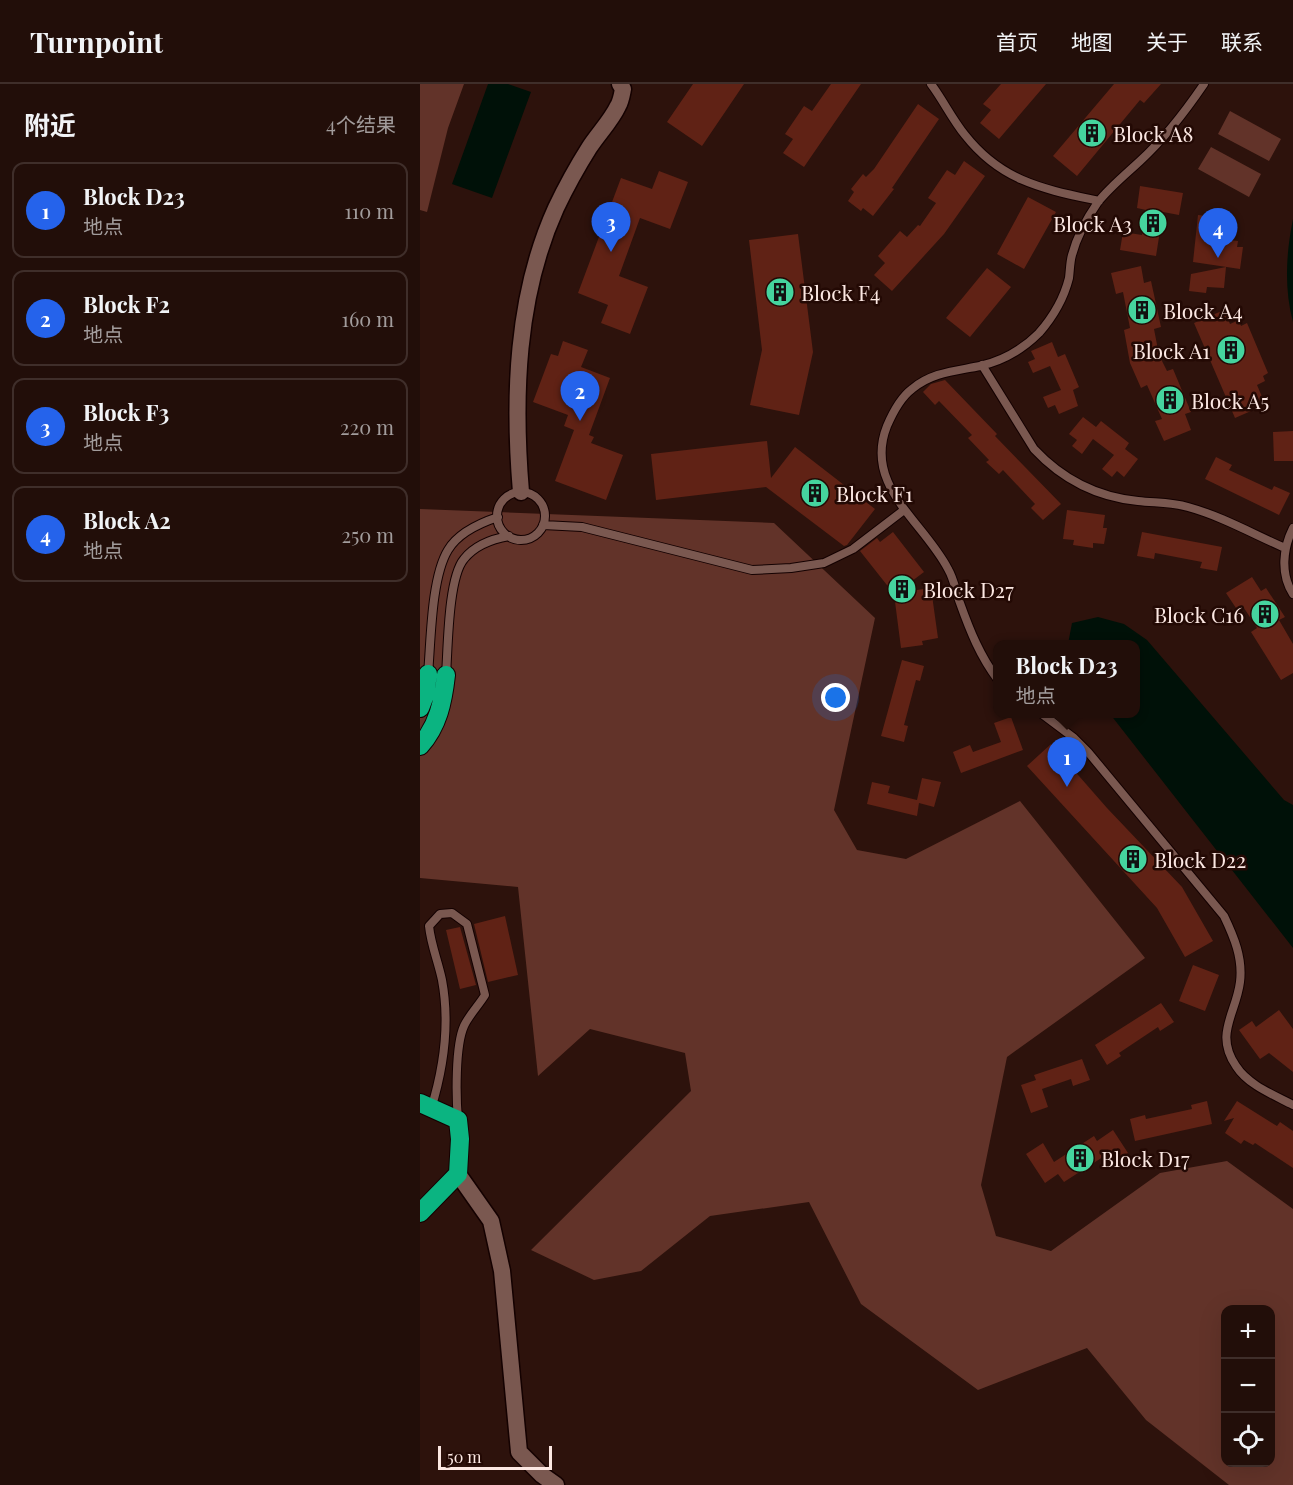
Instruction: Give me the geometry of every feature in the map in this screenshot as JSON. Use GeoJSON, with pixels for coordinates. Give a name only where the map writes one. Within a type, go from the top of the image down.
{"type":"FeatureCollection","features":[{"type":"Feature","properties":{"kind":"highway"},"geometry":{"type":"LineString","coordinates":[[420,708],[437,675]]}},
{"type":"Feature","properties":{"kind":"highway"},"geometry":{"type":"LineString","coordinates":[[420,746],[429,735],[442,706],[437,675]]}},
{"type":"Feature","properties":{"kind":"highway"},"geometry":{"type":"LineString","coordinates":[[420,1213],[458,1174],[460,1139],[458,1120],[425,1106]]}},
{"type":"Feature","properties":{"kind":"street"},"geometry":{"type":"LineString","coordinates":[[521,492],[517,447],[517,396],[528,299],[540,253],[556,210],[578,165],[619,106],[623,89],[620,84]]}},
{"type":"Feature","properties":{"kind":"street"},"geometry":{"type":"LineString","coordinates":[[458,1174],[491,1221],[498,1251],[502,1271],[519,1452],[542,1475],[556,1485]]}},
{"type":"Feature","properties":{"kind":"lane"},"geometry":{"type":"LineString","coordinates":[[932,84],[964,134],[984,156],[1009,174],[1037,187],[1099,201]]}},
{"type":"Feature","properties":{"kind":"lane"},"geometry":{"type":"LineString","coordinates":[[993,672],[977,648],[949,570],[929,538],[904,510],[889,487],[882,462],[884,435],[894,410],[911,389],[934,375],[982,365],[1002,358],[1021,348],[1038,334],[1052,317],[1062,298],[1069,278],[1072,256],[1083,227],[1099,201],[1165,136],[1204,84]]}},
{"type":"Feature","properties":{"kind":"lane"},"geometry":{"type":"LineString","coordinates":[[982,365],[1034,449],[1068,479],[1109,496],[1187,507],[1285,548]]}},
{"type":"Feature","properties":{"kind":"lane"},"geometry":{"type":"LineString","coordinates":[[437,675],[455,577],[463,560],[493,539],[509,536],[525,539],[539,532],[543,525],[544,509],[535,497],[521,492],[507,497],[499,509],[499,524],[509,536]]}},
{"type":"Feature","properties":{"kind":"lane"},"geometry":{"type":"LineString","coordinates":[[543,525],[582,527],[752,570],[792,568],[824,563],[853,549],[904,510]]}},
{"type":"Feature","properties":{"kind":"lane"},"geometry":{"type":"LineString","coordinates":[[437,675],[438,582],[442,565],[449,549],[461,536],[480,524],[498,517]]}},
{"type":"Feature","properties":{"kind":"lane"},"geometry":{"type":"LineString","coordinates":[[1293,528],[1285,548],[1284,567],[1288,586],[1293,594]]}},
{"type":"Feature","properties":{"kind":"lane"},"geometry":{"type":"LineString","coordinates":[[1047,718],[1088,752],[1224,916],[1234,937],[1240,959],[1240,982],[1226,1025],[1227,1047],[1236,1067],[1252,1082],[1293,1105]]}},
{"type":"Feature","properties":{"kind":"lane"},"geometry":{"type":"LineString","coordinates":[[425,1106],[438,1087],[444,1055],[446,1020],[441,980],[431,946],[429,926],[441,914],[452,913],[467,924],[485,995],[463,1027],[455,1095],[458,1120]]}},
{"type":"Feature","properties":{"kind":"shaded area"},"geometry":{"type":"Polygon","coordinates":[[[420,84],[464,84],[448,128],[427,212],[420,210],[420,84]]]}},
{"type":"Feature","properties":{"kind":"shaded area"},"geometry":{"type":"Polygon","coordinates":[[[488,84],[508,84],[531,92],[492,198],[452,184],[488,84]]]}},
{"type":"Feature","properties":{"kind":"shaded area"},"geometry":{"type":"Polygon","coordinates":[[[1230,111],[1281,139],[1269,161],[1218,134],[1230,111]]]}},
{"type":"Feature","properties":{"kind":"shaded area"},"geometry":{"type":"Polygon","coordinates":[[[1211,147],[1261,174],[1249,197],[1198,169],[1211,147]]]}},
{"type":"Feature","properties":{"kind":"shaded area"},"geometry":{"type":"Polygon","coordinates":[[[1293,219],[1293,322],[1288,297],[1287,271],[1293,219]]]}},
{"type":"Feature","properties":{"kind":"shaded area"},"geometry":{"type":"Polygon","coordinates":[[[420,509],[774,523],[875,618],[834,810],[857,850],[906,859],[1020,801],[1145,958],[1007,1057],[981,1185],[996,1236],[1051,1251],[1160,1173],[1227,1161],[1293,1209],[1293,1485],[1229,1485],[1146,1420],[1087,1348],[978,1390],[861,1304],[809,1202],[710,1216],[641,1271],[594,1280],[531,1250],[691,1091],[685,1053],[590,1029],[538,1076],[518,887],[420,878],[420,509]]]}},
{"type":"Feature","properties":{"kind":"shaded area"},"geometry":{"type":"Polygon","coordinates":[[[1098,617],[1124,624],[1147,640],[1284,800],[1293,805],[1293,948],[1113,718],[1140,718],[1140,640],[1069,640],[1072,623],[1098,617]]]}},
{"type":"Feature","properties":{"kind":"building"},"geometry":{"type":"Polygon","coordinates":[[[693,84],[744,84],[702,146],[667,122],[693,84]]]}},
{"type":"Feature","properties":{"kind":"building"},"geometry":{"type":"Polygon","coordinates":[[[831,84],[861,84],[804,167],[783,153],[793,139],[785,134],[804,106],[812,111],[831,84]]]}},
{"type":"Feature","properties":{"kind":"building"},"geometry":{"type":"Polygon","coordinates":[[[1001,84],[1046,84],[999,139],[980,123],[991,110],[983,104],[1001,84]]]}},
{"type":"Feature","properties":{"kind":"building","name":"Block A8"},"geometry":{"type":"Polygon","coordinates":[[[1114,84],[1161,84],[1144,103],[1140,100],[1077,176],[1053,156],[1114,84]]]}},
{"type":"Feature","properties":{"kind":"building"},"geometry":{"type":"Polygon","coordinates":[[[918,104],[939,119],[892,188],[894,189],[873,216],[863,208],[861,211],[848,201],[854,192],[851,189],[863,174],[866,177],[874,169],[918,104]]]}},
{"type":"Feature","properties":{"kind":"building"},"geometry":{"type":"Polygon","coordinates":[[[964,161],[985,176],[944,234],[892,291],[874,275],[885,263],[878,256],[900,231],[907,237],[918,225],[920,226],[936,203],[928,198],[947,170],[955,175],[964,161]]]}},
{"type":"Feature","properties":{"kind":"building"},"geometry":{"type":"Polygon","coordinates":[[[659,171],[688,182],[670,229],[640,218],[619,276],[648,287],[630,334],[601,323],[608,305],[578,293],[621,178],[652,189],[659,171]]]}},
{"type":"Feature","properties":{"kind":"building","name":"Block A3"},"geometry":{"type":"Polygon","coordinates":[[[1140,186],[1183,193],[1179,215],[1163,212],[1156,256],[1120,250],[1123,232],[1142,235],[1146,210],[1137,208],[1140,186]]]}},
{"type":"Feature","properties":{"kind":"building"},"geometry":{"type":"Polygon","coordinates":[[[1028,197],[1056,212],[1024,269],[997,254],[1028,197]]]}},
{"type":"Feature","properties":{"kind":"building"},"geometry":{"type":"Polygon","coordinates":[[[1198,215],[1215,217],[1214,223],[1231,225],[1229,240],[1238,241],[1237,247],[1243,247],[1240,269],[1193,262],[1198,215]]]}},
{"type":"Feature","properties":{"kind":"building","name":"Block F4"},"geometry":{"type":"Polygon","coordinates":[[[798,234],[813,352],[799,415],[750,405],[762,350],[749,240],[798,234]]]}},
{"type":"Feature","properties":{"kind":"building"},"geometry":{"type":"Polygon","coordinates":[[[1141,266],[1144,283],[1151,281],[1161,327],[1154,329],[1159,355],[1167,371],[1173,369],[1191,412],[1185,414],[1191,430],[1164,441],[1155,421],[1162,419],[1147,385],[1141,388],[1130,363],[1124,330],[1130,328],[1123,292],[1116,294],[1111,273],[1141,266]]]}},
{"type":"Feature","properties":{"kind":"building"},"geometry":{"type":"Polygon","coordinates":[[[1226,267],[1224,288],[1207,287],[1206,293],[1189,291],[1191,274],[1226,267]]]}},
{"type":"Feature","properties":{"kind":"building"},"geometry":{"type":"Polygon","coordinates":[[[987,268],[1011,287],[970,337],[946,318],[987,268]]]}},
{"type":"Feature","properties":{"kind":"building","name":"Block A1"},"geometry":{"type":"Polygon","coordinates":[[[1224,310],[1230,324],[1239,320],[1241,326],[1247,323],[1268,373],[1263,376],[1265,381],[1257,385],[1263,399],[1248,406],[1251,411],[1235,418],[1194,323],[1224,310]]]}},
{"type":"Feature","properties":{"kind":"building"},"geometry":{"type":"Polygon","coordinates":[[[563,341],[588,350],[581,367],[610,378],[589,435],[594,437],[591,443],[623,455],[606,500],[555,481],[574,430],[564,426],[568,415],[533,402],[551,354],[558,356],[563,341]]]}},
{"type":"Feature","properties":{"kind":"building"},"geometry":{"type":"Polygon","coordinates":[[[1052,342],[1058,357],[1065,354],[1079,387],[1073,390],[1078,406],[1059,414],[1055,405],[1048,408],[1043,397],[1061,390],[1050,366],[1033,373],[1028,362],[1035,359],[1031,351],[1052,342]]]}},
{"type":"Feature","properties":{"kind":"building"},"geometry":{"type":"Polygon","coordinates":[[[945,380],[1061,504],[1043,520],[1031,508],[1035,504],[1003,470],[999,474],[986,462],[989,460],[968,438],[972,435],[939,401],[935,405],[923,392],[931,384],[945,380]]]}},
{"type":"Feature","properties":{"kind":"building"},"geometry":{"type":"Polygon","coordinates":[[[1083,417],[1096,427],[1101,421],[1129,443],[1125,449],[1138,459],[1124,477],[1117,471],[1112,477],[1102,469],[1114,455],[1093,439],[1082,454],[1072,446],[1077,440],[1069,434],[1083,417]]]}},
{"type":"Feature","properties":{"kind":"building"},"geometry":{"type":"Polygon","coordinates":[[[1293,431],[1293,461],[1274,461],[1273,432],[1293,431]]]}},
{"type":"Feature","properties":{"kind":"building","name":"Block F1"},"geometry":{"type":"Polygon","coordinates":[[[767,441],[771,478],[795,447],[875,509],[847,545],[844,546],[766,487],[656,500],[651,454],[767,441]]]}},
{"type":"Feature","properties":{"kind":"building"},"geometry":{"type":"Polygon","coordinates":[[[1216,457],[1232,465],[1229,470],[1272,490],[1274,486],[1290,493],[1279,515],[1205,479],[1216,457]]]}},
{"type":"Feature","properties":{"kind":"building"},"geometry":{"type":"Polygon","coordinates":[[[1067,510],[1105,515],[1103,528],[1107,528],[1104,544],[1093,543],[1093,548],[1073,545],[1074,540],[1063,539],[1067,510]]]}},
{"type":"Feature","properties":{"kind":"building","name":"Block D27"},"geometry":{"type":"Polygon","coordinates":[[[893,532],[924,572],[896,593],[931,588],[938,638],[922,641],[923,645],[901,648],[894,594],[860,551],[877,538],[880,542],[893,532]]]}},
{"type":"Feature","properties":{"kind":"building"},"geometry":{"type":"Polygon","coordinates":[[[1142,532],[1222,547],[1217,571],[1200,568],[1202,562],[1155,553],[1154,559],[1137,556],[1142,532]]]}},
{"type":"Feature","properties":{"kind":"building","name":"Block C16"},"geometry":{"type":"Polygon","coordinates":[[[1252,577],[1261,591],[1266,588],[1285,617],[1279,620],[1293,644],[1293,673],[1281,680],[1251,632],[1257,628],[1244,608],[1238,611],[1226,593],[1252,577]]]}},
{"type":"Feature","properties":{"kind":"building"},"geometry":{"type":"Polygon","coordinates":[[[902,660],[924,666],[920,681],[916,680],[904,725],[908,726],[904,742],[881,736],[902,660]]]}},
{"type":"Feature","properties":{"kind":"building"},"geometry":{"type":"Polygon","coordinates":[[[1011,718],[1023,750],[961,773],[953,752],[970,745],[973,752],[1001,742],[994,723],[1011,718]]]}},
{"type":"Feature","properties":{"kind":"building"},"geometry":{"type":"Polygon","coordinates":[[[1051,744],[1107,808],[1182,887],[1213,941],[1185,957],[1157,908],[1027,766],[1051,744]]]}},
{"type":"Feature","properties":{"kind":"building"},"geometry":{"type":"Polygon","coordinates":[[[922,778],[941,782],[934,807],[919,803],[917,816],[867,804],[872,782],[890,786],[888,793],[917,800],[922,778]]]}},
{"type":"Feature","properties":{"kind":"building"},"geometry":{"type":"Polygon","coordinates":[[[505,916],[518,975],[488,982],[474,924],[505,916]]]}},
{"type":"Feature","properties":{"kind":"building"},"geometry":{"type":"Polygon","coordinates":[[[460,927],[476,985],[460,989],[446,930],[460,927]]]}},
{"type":"Feature","properties":{"kind":"building"},"geometry":{"type":"Polygon","coordinates":[[[1193,965],[1219,975],[1205,1011],[1179,1001],[1193,965]]]}},
{"type":"Feature","properties":{"kind":"building"},"geometry":{"type":"Polygon","coordinates":[[[1161,1003],[1174,1022],[1160,1031],[1158,1027],[1119,1053],[1121,1056],[1107,1065],[1095,1045],[1161,1003]]]}},
{"type":"Feature","properties":{"kind":"building"},"geometry":{"type":"Polygon","coordinates":[[[1279,1010],[1293,1029],[1293,1072],[1269,1053],[1260,1059],[1239,1030],[1252,1021],[1256,1027],[1279,1010]]]}},
{"type":"Feature","properties":{"kind":"building"},"geometry":{"type":"Polygon","coordinates":[[[1082,1059],[1090,1080],[1073,1086],[1071,1079],[1042,1089],[1048,1107],[1031,1113],[1021,1085],[1036,1080],[1034,1075],[1082,1059]]]}},
{"type":"Feature","properties":{"kind":"building"},"geometry":{"type":"Polygon","coordinates":[[[1207,1101],[1212,1124],[1135,1141],[1130,1119],[1145,1115],[1146,1119],[1192,1109],[1191,1105],[1207,1101]]]}},
{"type":"Feature","properties":{"kind":"building"},"geometry":{"type":"Polygon","coordinates":[[[1237,1101],[1277,1126],[1280,1122],[1293,1131],[1293,1168],[1255,1143],[1253,1145],[1244,1140],[1241,1144],[1225,1133],[1234,1118],[1224,1121],[1237,1101]]]}},
{"type":"Feature","properties":{"kind":"building","name":"Block D17"},"geometry":{"type":"Polygon","coordinates":[[[1113,1130],[1128,1153],[1111,1163],[1106,1155],[1064,1182],[1058,1174],[1045,1183],[1026,1154],[1043,1143],[1054,1162],[1094,1136],[1097,1141],[1113,1130]]]}},
{"type":"Feature","properties":{"kind":"place","name":"Block A8"},"geometry":{"type":"Point","coordinates":[1092,133]}},
{"type":"Feature","properties":{"kind":"place","name":"Block A3"},"geometry":{"type":"Point","coordinates":[1153,223]}},
{"type":"Feature","properties":{"kind":"place","name":"Block F3"},"geometry":{"type":"Point","coordinates":[611,252]}},
{"type":"Feature","properties":{"kind":"place","name":"Block A2"},"geometry":{"type":"Point","coordinates":[1218,258]}},
{"type":"Feature","properties":{"kind":"place","name":"Block F4"},"geometry":{"type":"Point","coordinates":[780,292]}},
{"type":"Feature","properties":{"kind":"place","name":"Block A4"},"geometry":{"type":"Point","coordinates":[1142,310]}},
{"type":"Feature","properties":{"kind":"place","name":"Block A1"},"geometry":{"type":"Point","coordinates":[1231,350]}},
{"type":"Feature","properties":{"kind":"place","name":"Block A5"},"geometry":{"type":"Point","coordinates":[1170,400]}},
{"type":"Feature","properties":{"kind":"place","name":"Block F2"},"geometry":{"type":"Point","coordinates":[580,421]}},
{"type":"Feature","properties":{"kind":"place","name":"Block F1"},"geometry":{"type":"Point","coordinates":[815,493]}},
{"type":"Feature","properties":{"kind":"place","name":"Block D27"},"geometry":{"type":"Point","coordinates":[902,589]}},
{"type":"Feature","properties":{"kind":"place","name":"Block C16"},"geometry":{"type":"Point","coordinates":[1265,614]}},
{"type":"Feature","properties":{"kind":"place","name":"Block D23"},"geometry":{"type":"Point","coordinates":[1067,787]}},
{"type":"Feature","properties":{"kind":"place","name":"Block D22"},"geometry":{"type":"Point","coordinates":[1133,859]}},
{"type":"Feature","properties":{"kind":"place","name":"Block D17"},"geometry":{"type":"Point","coordinates":[1080,1158]}}]}
